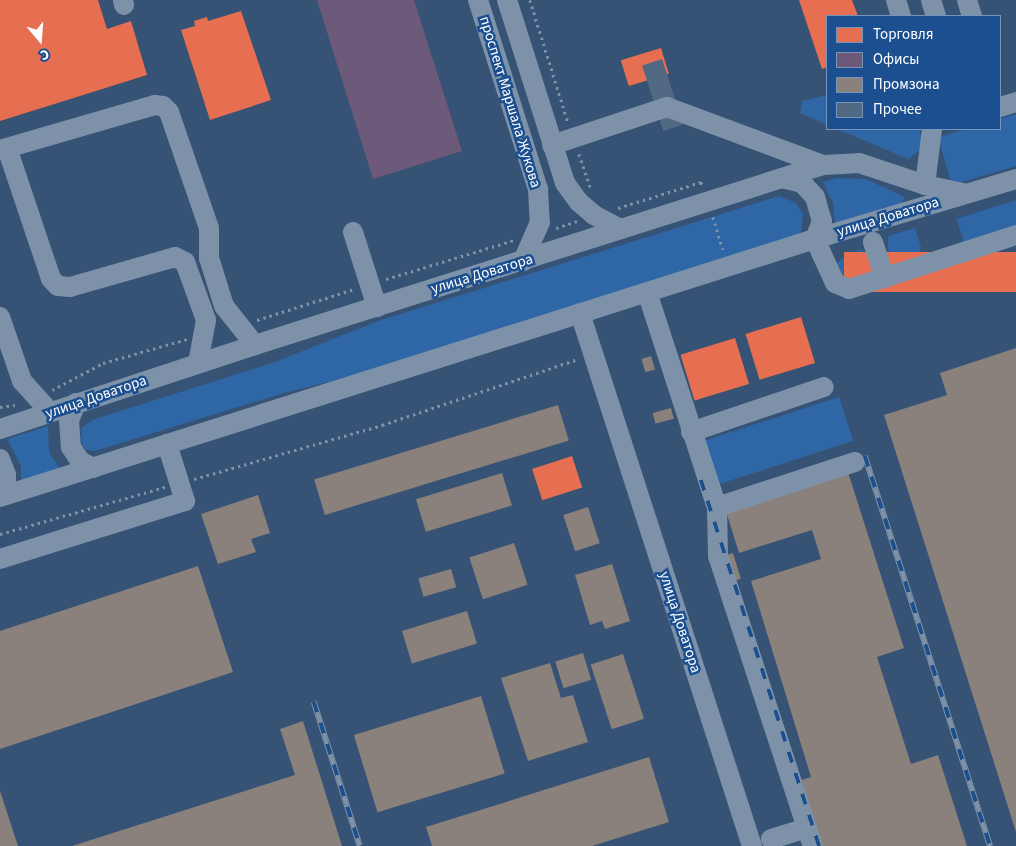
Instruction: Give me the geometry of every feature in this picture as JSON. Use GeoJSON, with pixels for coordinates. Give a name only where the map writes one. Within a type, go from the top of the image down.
{"type":"FeatureCollection","features":[{"type":"Feature","properties":{"kind":"street","name":"проспект Маршала Жукова"},"geometry":{"type":"LineString","coordinates":[[478,0],[538,189],[540,222],[523,261]]}},
{"type":"Feature","properties":{"kind":"street","name":"проспект Маршала Жукова"},"geometry":{"type":"LineString","coordinates":[[507,0],[552,145],[566,183],[579,202],[594,215],[620,229]]}},
{"type":"Feature","properties":{"kind":"street"},"geometry":{"type":"LineString","coordinates":[[896,0],[901,15]]}},
{"type":"Feature","properties":{"kind":"street"},"geometry":{"type":"LineString","coordinates":[[932,0],[936,15]]}},
{"type":"Feature","properties":{"kind":"street"},"geometry":{"type":"LineString","coordinates":[[967,0],[972,15]]}},
{"type":"Feature","properties":{"kind":"street"},"geometry":{"type":"LineString","coordinates":[[1001,106],[1016,102]]}},
{"type":"Feature","properties":{"kind":"street"},"geometry":{"type":"LineString","coordinates":[[198,364],[206,320],[185,262],[175,257],[70,287],[58,286],[51,279],[4,149],[155,105],[163,106],[169,112],[209,228],[208,258],[224,306],[255,345]]}},
{"type":"Feature","properties":{"kind":"street"},"geometry":{"type":"LineString","coordinates":[[552,145],[666,107],[823,165]]}},
{"type":"Feature","properties":{"kind":"street"},"geometry":{"type":"LineString","coordinates":[[925,185],[932,130]]}},
{"type":"Feature","properties":{"kind":"street","name":"улица Доватора"},"geometry":{"type":"LineString","coordinates":[[0,430],[76,403],[255,345],[823,165],[859,163],[925,185],[966,194]]}},
{"type":"Feature","properties":{"kind":"street"},"geometry":{"type":"LineString","coordinates":[[782,178],[802,183],[815,197],[822,220],[815,239],[835,283],[849,289],[1016,235]]}},
{"type":"Feature","properties":{"kind":"street","name":"улица Доватора"},"geometry":{"type":"LineString","coordinates":[[0,496],[728,266],[1016,179]]}},
{"type":"Feature","properties":{"kind":"street"},"geometry":{"type":"LineString","coordinates":[[353,232],[377,307]]}},
{"type":"Feature","properties":{"kind":"street"},"geometry":{"type":"LineString","coordinates":[[873,242],[884,278]]}},
{"type":"Feature","properties":{"kind":"street"},"geometry":{"type":"LineString","coordinates":[[647,292],[691,432],[717,507],[718,556],[810,837],[772,839]]}},
{"type":"Feature","properties":{"kind":"street","name":"улица Доватора"},"geometry":{"type":"LineString","coordinates":[[580,313],[752,846]]}},
{"type":"Feature","properties":{"kind":"street"},"geometry":{"type":"LineString","coordinates":[[0,317],[22,381],[50,412]]}},
{"type":"Feature","properties":{"kind":"street"},"geometry":{"type":"LineString","coordinates":[[691,432],[824,387]]}},
{"type":"Feature","properties":{"kind":"street"},"geometry":{"type":"LineString","coordinates":[[76,403],[69,420],[70,447],[80,462],[93,468]]}},
{"type":"Feature","properties":{"kind":"street"},"geometry":{"type":"LineString","coordinates":[[0,559],[185,501],[178,484],[167,444]]}},
{"type":"Feature","properties":{"kind":"street"},"geometry":{"type":"LineString","coordinates":[[0,459],[6,475],[0,496]]}},
{"type":"Feature","properties":{"kind":"street"},"geometry":{"type":"LineString","coordinates":[[717,507],[855,462]]}},
{"type":"Feature","properties":{"kind":"path"},"geometry":{"type":"LineString","coordinates":[[530,0],[573,138],[593,195]]}},
{"type":"Feature","properties":{"kind":"path"},"geometry":{"type":"LineString","coordinates":[[708,202],[728,266]]}},
{"type":"Feature","properties":{"kind":"path"},"geometry":{"type":"LineString","coordinates":[[0,534],[382,425],[593,354]]}},
{"type":"Feature","properties":{"kind":"shaded area"},"geometry":{"type":"Polygon","coordinates":[[[826,95],[826,125],[800,113],[802,101],[826,95]]]}},
{"type":"Feature","properties":{"kind":"shaded area"},"geometry":{"type":"Polygon","coordinates":[[[1016,114],[1016,166],[952,185],[938,137],[962,130],[1001,130],[1001,119],[1016,114]]]}},
{"type":"Feature","properties":{"kind":"shaded area"},"geometry":{"type":"Polygon","coordinates":[[[839,130],[919,130],[922,140],[919,151],[908,159],[839,130]]]}},
{"type":"Feature","properties":{"kind":"shaded area"},"geometry":{"type":"Polygon","coordinates":[[[837,178],[866,179],[905,197],[901,204],[835,224],[833,203],[823,182],[837,178]]]}},
{"type":"Feature","properties":{"kind":"shaded area"},"geometry":{"type":"Polygon","coordinates":[[[779,196],[796,203],[803,214],[801,232],[795,238],[344,378],[284,393],[95,451],[86,450],[82,444],[81,429],[92,420],[275,362],[378,321],[779,196]]]}},
{"type":"Feature","properties":{"kind":"shaded area"},"geometry":{"type":"Polygon","coordinates":[[[1016,200],[1016,230],[961,243],[963,238],[956,219],[1016,200]]]}},
{"type":"Feature","properties":{"kind":"shaded area"},"geometry":{"type":"Polygon","coordinates":[[[915,228],[921,247],[919,256],[898,265],[888,249],[888,236],[915,228]]]}},
{"type":"Feature","properties":{"kind":"shaded area"},"geometry":{"type":"Polygon","coordinates":[[[862,249],[868,265],[868,274],[847,284],[836,264],[848,253],[862,249]]]}},
{"type":"Feature","properties":{"kind":"shaded area"},"geometry":{"type":"Polygon","coordinates":[[[839,397],[853,441],[719,484],[705,441],[839,397]]]}},
{"type":"Feature","properties":{"kind":"shaded area"},"geometry":{"type":"Polygon","coordinates":[[[48,426],[49,452],[61,470],[21,483],[21,466],[7,439],[48,426]]]}},
{"type":"Feature","properties":{"kind":"building: Торговля"},"geometry":{"type":"Polygon","coordinates":[[[0,0],[98,0],[107,29],[131,21],[147,75],[0,121],[0,0]]]}},
{"type":"Feature","properties":{"kind":"building: Торговля"},"geometry":{"type":"Polygon","coordinates":[[[799,0],[852,0],[858,15],[826,15],[826,67],[822,69],[799,0]]]}},
{"type":"Feature","properties":{"kind":"building: Торговля"},"geometry":{"type":"Polygon","coordinates":[[[241,11],[271,100],[210,120],[181,30],[195,26],[194,21],[207,17],[208,21],[241,11]]]}},
{"type":"Feature","properties":{"kind":"building: Торговля"},"geometry":{"type":"Polygon","coordinates":[[[661,48],[669,74],[629,86],[621,60],[661,48]]]}},
{"type":"Feature","properties":{"kind":"building: Торговля"},"geometry":{"type":"Polygon","coordinates":[[[844,252],[1016,252],[1016,292],[844,292],[844,252]]]}},
{"type":"Feature","properties":{"kind":"building: Торговля"},"geometry":{"type":"Polygon","coordinates":[[[801,317],[815,363],[760,380],[746,334],[801,317]]]}},
{"type":"Feature","properties":{"kind":"building: Торговля"},"geometry":{"type":"Polygon","coordinates":[[[735,338],[749,384],[695,401],[680,355],[735,338]]]}},
{"type":"Feature","properties":{"kind":"building: Торговля"},"geometry":{"type":"Polygon","coordinates":[[[572,456],[582,487],[542,500],[532,469],[572,456]]]}},
{"type":"Feature","properties":{"kind":"building: Офисы"},"geometry":{"type":"Polygon","coordinates":[[[317,0],[414,0],[462,151],[373,179],[317,0]]]}},
{"type":"Feature","properties":{"kind":"building: Промзона"},"geometry":{"type":"Polygon","coordinates":[[[1016,348],[1016,832],[884,415],[947,395],[940,373],[1016,348]]]}},
{"type":"Feature","properties":{"kind":"building: Промзона"},"geometry":{"type":"Polygon","coordinates":[[[651,356],[655,369],[646,372],[641,359],[651,356]]]}},
{"type":"Feature","properties":{"kind":"building: Промзона"},"geometry":{"type":"Polygon","coordinates":[[[558,405],[569,440],[325,515],[314,480],[558,405]]]}},
{"type":"Feature","properties":{"kind":"building: Промзона"},"geometry":{"type":"Polygon","coordinates":[[[671,408],[674,419],[655,424],[653,413],[671,408]]]}},
{"type":"Feature","properties":{"kind":"building: Промзона"},"geometry":{"type":"Polygon","coordinates":[[[847,469],[904,648],[877,657],[911,764],[938,755],[967,846],[816,846],[795,782],[811,777],[751,581],[821,559],[812,530],[739,553],[725,508],[847,469]]]}},
{"type":"Feature","properties":{"kind":"building: Промзона"},"geometry":{"type":"Polygon","coordinates":[[[502,473],[512,506],[426,532],[416,499],[502,473]]]}},
{"type":"Feature","properties":{"kind":"building: Промзона"},"geometry":{"type":"Polygon","coordinates":[[[258,495],[270,533],[251,539],[256,552],[218,564],[201,514],[258,495]]]}},
{"type":"Feature","properties":{"kind":"building: Промзона"},"geometry":{"type":"Polygon","coordinates":[[[588,507],[600,543],[575,551],[563,515],[588,507]]]}},
{"type":"Feature","properties":{"kind":"building: Промзона"},"geometry":{"type":"Polygon","coordinates":[[[514,543],[528,585],[483,599],[469,558],[514,543]]]}},
{"type":"Feature","properties":{"kind":"building: Промзона"},"geometry":{"type":"Polygon","coordinates":[[[733,553],[741,579],[728,583],[721,557],[733,553]]]}},
{"type":"Feature","properties":{"kind":"building: Промзона"},"geometry":{"type":"Polygon","coordinates":[[[612,564],[630,621],[605,629],[602,621],[590,625],[575,575],[612,564]]]}},
{"type":"Feature","properties":{"kind":"building: Промзона"},"geometry":{"type":"Polygon","coordinates":[[[198,566],[233,672],[0,749],[0,631],[198,566]]]}},
{"type":"Feature","properties":{"kind":"building: Промзона"},"geometry":{"type":"Polygon","coordinates":[[[451,569],[456,587],[424,597],[418,578],[451,569]]]}},
{"type":"Feature","properties":{"kind":"building: Промзона"},"geometry":{"type":"Polygon","coordinates":[[[467,611],[477,644],[412,663],[402,631],[467,611]]]}},
{"type":"Feature","properties":{"kind":"building: Промзона"},"geometry":{"type":"Polygon","coordinates":[[[583,653],[591,680],[563,688],[555,661],[583,653]]]}},
{"type":"Feature","properties":{"kind":"building: Промзона"},"geometry":{"type":"Polygon","coordinates":[[[623,654],[644,719],[612,729],[591,665],[623,654]]]}},
{"type":"Feature","properties":{"kind":"building: Промзона"},"geometry":{"type":"Polygon","coordinates":[[[550,663],[561,698],[573,695],[588,742],[528,761],[501,678],[550,663]]]}},
{"type":"Feature","properties":{"kind":"building: Промзона"},"geometry":{"type":"Polygon","coordinates":[[[481,696],[505,773],[377,812],[354,735],[481,696]]]}},
{"type":"Feature","properties":{"kind":"building: Промзона"},"geometry":{"type":"Polygon","coordinates":[[[303,721],[342,846],[72,846],[295,775],[280,729],[303,721]]]}},
{"type":"Feature","properties":{"kind":"building: Промзона"},"geometry":{"type":"Polygon","coordinates":[[[649,757],[669,822],[592,846],[432,846],[426,827],[649,757]]]}},
{"type":"Feature","properties":{"kind":"building: Промзона"},"geometry":{"type":"Polygon","coordinates":[[[0,791],[18,846],[0,846],[0,791]]]}},
{"type":"Feature","properties":{"kind":"building: Прочее"},"geometry":{"type":"Polygon","coordinates":[[[662,59],[683,125],[663,131],[642,65],[662,59]]]}},
{"type":"Feature","properties":{"kind":"railway"},"geometry":{"type":"LineString","coordinates":[[865,456],[990,846]]}},
{"type":"Feature","properties":{"kind":"railway"},"geometry":{"type":"LineString","coordinates":[[701,480],[819,846]]}},
{"type":"Feature","properties":{"kind":"railway"},"geometry":{"type":"LineString","coordinates":[[314,702],[360,846]]}}]}
